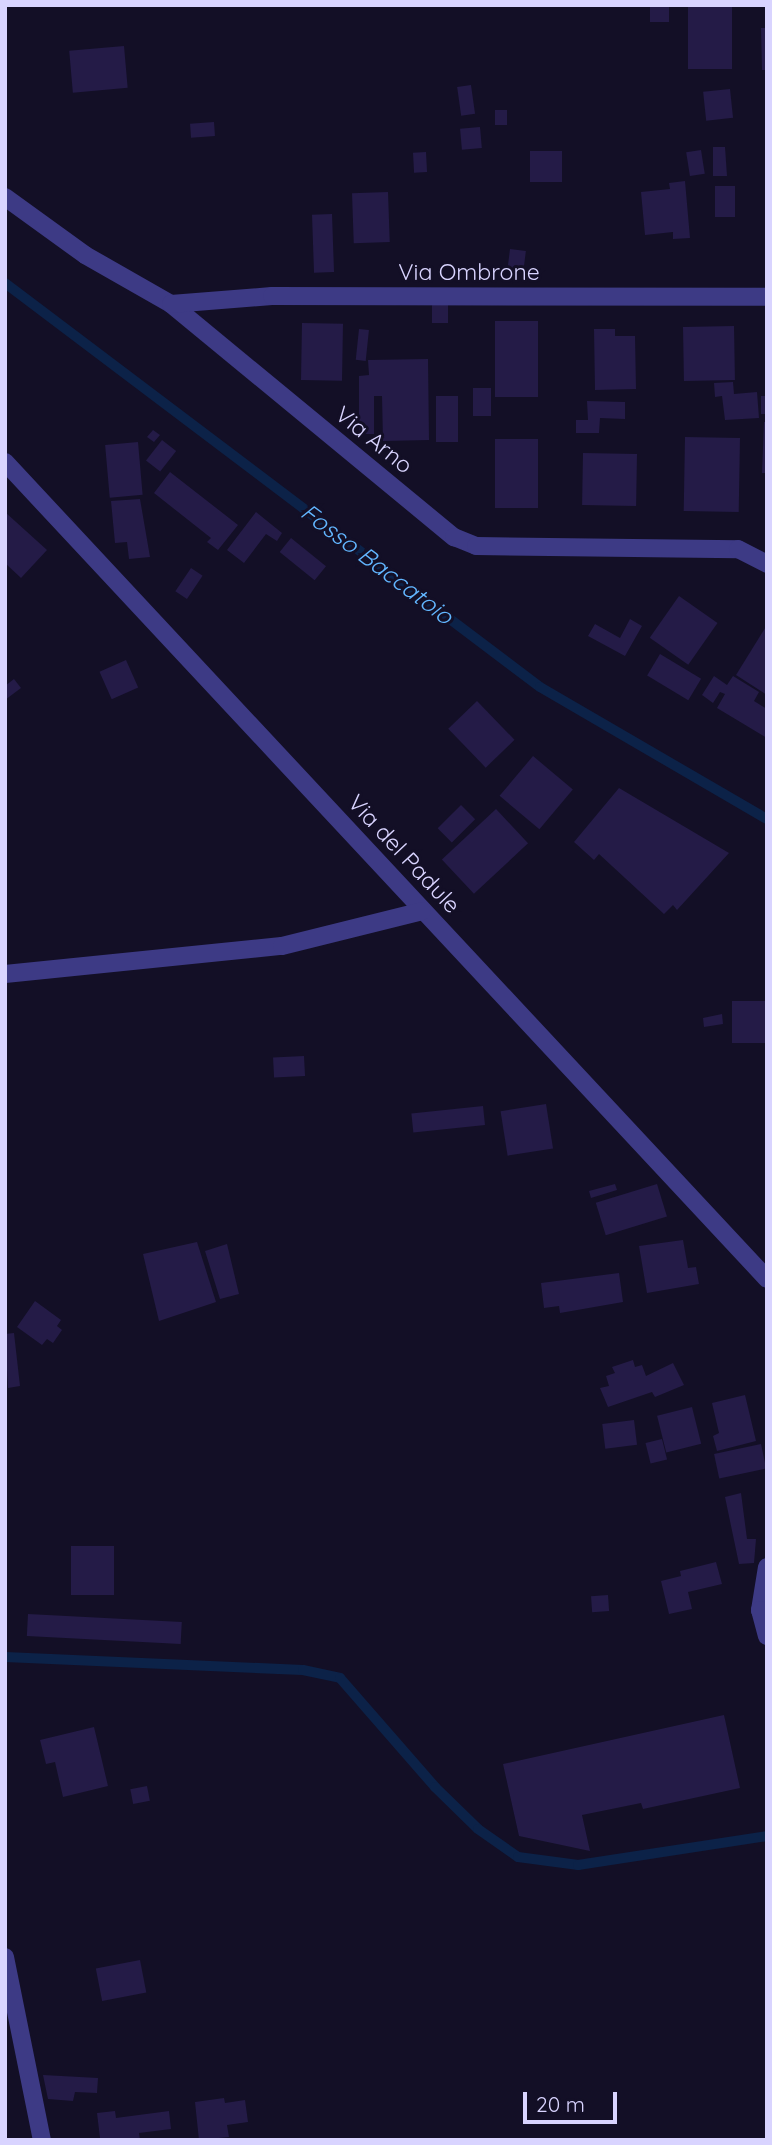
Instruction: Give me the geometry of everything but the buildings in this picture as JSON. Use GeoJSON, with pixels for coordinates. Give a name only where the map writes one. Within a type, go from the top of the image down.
{"type":"FeatureCollection","features":[{"type":"Feature","properties":{"kind":"street","name":"Via Arno"},"geometry":{"type":"LineString","coordinates":[[5,197],[85,255],[171,304],[454,537],[476,546],[738,550],[767,564]]}},
{"type":"Feature","properties":{"kind":"street","name":"Via Ombrone"},"geometry":{"type":"LineString","coordinates":[[171,304],[272,296],[767,297]]}},
{"type":"Feature","properties":{"kind":"street","name":"Via del Padule"},"geometry":{"type":"LineString","coordinates":[[5,462],[767,1279]]}},
{"type":"Feature","properties":{"kind":"street"},"geometry":{"type":"LineString","coordinates":[[5,974],[282,946],[422,911]]}},
{"type":"Feature","properties":{"kind":"street"},"geometry":{"type":"LineString","coordinates":[[767,1566],[760,1610],[767,1636]]}},
{"type":"Feature","properties":{"kind":"street"},"geometry":{"type":"LineString","coordinates":[[5,1957],[42,2140]]}},
{"type":"Feature","properties":{"kind":"waterway","name":"Fosso Baccatoio"},"geometry":{"type":"LineString","coordinates":[[5,283],[540,687],[767,819]]}},
{"type":"Feature","properties":{"kind":"waterway"},"geometry":{"type":"LineString","coordinates":[[5,1657],[303,1670],[340,1678],[435,1787],[478,1829],[518,1857],[578,1865],[767,1836]]}}]}
